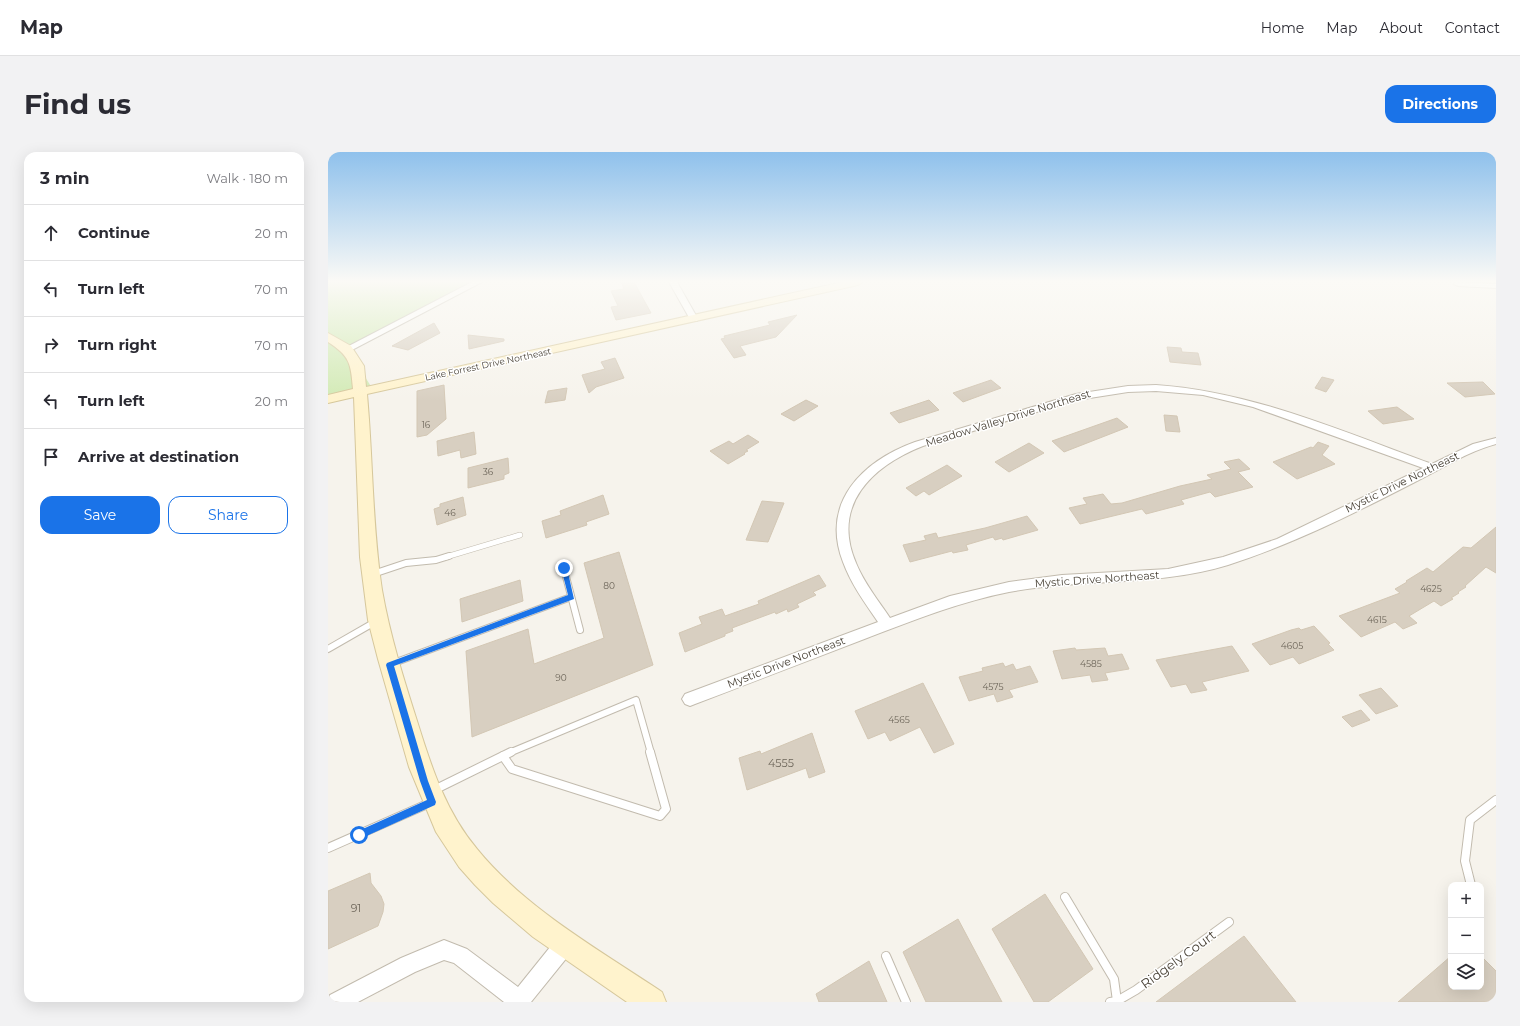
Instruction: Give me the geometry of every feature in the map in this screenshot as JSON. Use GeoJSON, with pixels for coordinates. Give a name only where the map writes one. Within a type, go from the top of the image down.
{"type":"FeatureCollection","features":[{"type":"Feature","properties":{"kind":"street"},"geometry":{"type":"LineString","coordinates":[[347,349],[400,322]]}},
{"type":"Feature","properties":{"kind":"street","name":"Lake Forrest Drive Northeast"},"geometry":{"type":"LineString","coordinates":[[328,399],[682,322]]}},
{"type":"Feature","properties":{"kind":"street"},"geometry":{"type":"LineString","coordinates":[[328,337],[347,349],[358,366],[361,392],[368,548],[378,620],[430,798],[448,832],[484,876],[522,912],[652,1002]]}},
{"type":"Feature","properties":{"kind":"street","name":"Meadow Valley Drive Northeast"},"geometry":{"type":"LineString","coordinates":[[886,624],[850,567],[845,552],[842,536],[843,518],[848,502],[857,486],[869,472],[902,451],[1069,398],[1110,390],[1149,387],[1221,395],[1273,409],[1433,468]]}},
{"type":"Feature","properties":{"kind":"street","name":"Mystic Drive Northeast"},"geometry":{"type":"LineString","coordinates":[[690,699],[950,601],[1008,587],[1062,580],[1168,574],[1196,569],[1225,561],[1281,542],[1477,446],[1496,441]]}},
{"type":"Feature","properties":{"kind":"street"},"geometry":{"type":"LineString","coordinates":[[337,1002],[408,965],[444,950],[460,956],[520,1001],[566,942]]}},
{"type":"Feature","properties":{"kind":"lane"},"geometry":{"type":"LineString","coordinates":[[372,574],[406,563],[436,560],[520,535]]}},
{"type":"Feature","properties":{"kind":"lane"},"geometry":{"type":"LineString","coordinates":[[564,568],[580,630]]}},
{"type":"Feature","properties":{"kind":"lane"},"geometry":{"type":"LineString","coordinates":[[390,665],[571,597]]}},
{"type":"Feature","properties":{"kind":"lane"},"geometry":{"type":"LineString","coordinates":[[328,649],[378,620]]}},
{"type":"Feature","properties":{"kind":"lane"},"geometry":{"type":"LineString","coordinates":[[328,848],[430,798],[503,756],[636,700],[666,809],[660,816],[512,769],[503,756]]}},
{"type":"Feature","properties":{"kind":"lane"},"geometry":{"type":"LineString","coordinates":[[1470,882],[1465,860],[1470,820],[1496,800]]}},
{"type":"Feature","properties":{"kind":"lane","name":"Ridgely Court"},"geometry":{"type":"LineString","coordinates":[[1065,897],[1114,979],[1114,1001],[1128,999],[1229,922]]}},
{"type":"Feature","properties":{"kind":"lane"},"geometry":{"type":"LineString","coordinates":[[886,956],[906,1002]]}},
{"type":"Feature","properties":{"kind":"green space"},"geometry":{"type":"Polygon","coordinates":[[[328,322],[398,322],[347,348],[372,388],[328,397],[328,322]]]}},
{"type":"Feature","properties":{"kind":"building"},"geometry":{"type":"Polygon","coordinates":[[[768,322],[791,322],[776,337],[740,346],[746,355],[734,358],[721,339],[725,338],[724,336],[770,325],[768,322]]]}},
{"type":"Feature","properties":{"kind":"building"},"geometry":{"type":"Polygon","coordinates":[[[434,323],[440,333],[408,350],[392,346],[434,323]]]}},
{"type":"Feature","properties":{"kind":"building"},"geometry":{"type":"Polygon","coordinates":[[[468,335],[504,339],[504,341],[469,349],[468,335]]]}},
{"type":"Feature","properties":{"kind":"building"},"geometry":{"type":"Polygon","coordinates":[[[1167,347],[1181,348],[1182,352],[1198,353],[1201,365],[1170,362],[1167,347]]]}},
{"type":"Feature","properties":{"kind":"building"},"geometry":{"type":"Polygon","coordinates":[[[615,358],[624,378],[596,387],[589,393],[582,375],[605,369],[601,362],[615,358]]]}},
{"type":"Feature","properties":{"kind":"building"},"geometry":{"type":"Polygon","coordinates":[[[1322,377],[1334,380],[1326,392],[1315,388],[1322,377]]]}},
{"type":"Feature","properties":{"kind":"building"},"geometry":{"type":"Polygon","coordinates":[[[991,380],[1001,388],[963,402],[953,393],[991,380]]]}},
{"type":"Feature","properties":{"kind":"building"},"geometry":{"type":"Polygon","coordinates":[[[1483,382],[1495,394],[1465,397],[1447,383],[1483,382]]]}},
{"type":"Feature","properties":{"kind":"building"},"geometry":{"type":"Polygon","coordinates":[[[444,385],[446,419],[427,435],[417,437],[417,391],[444,385]]]}},
{"type":"Feature","properties":{"kind":"building"},"geometry":{"type":"Polygon","coordinates":[[[567,388],[565,400],[545,403],[548,391],[567,388]]]}},
{"type":"Feature","properties":{"kind":"building"},"geometry":{"type":"Polygon","coordinates":[[[806,400],[818,406],[794,421],[781,414],[806,400]]]}},
{"type":"Feature","properties":{"kind":"building"},"geometry":{"type":"Polygon","coordinates":[[[929,400],[939,410],[899,423],[890,413],[929,400]]]}},
{"type":"Feature","properties":{"kind":"building"},"geometry":{"type":"Polygon","coordinates":[[[1397,407],[1414,419],[1383,424],[1368,411],[1397,407]]]}},
{"type":"Feature","properties":{"kind":"building"},"geometry":{"type":"Polygon","coordinates":[[[1164,415],[1177,416],[1180,432],[1166,431],[1164,415]]]}},
{"type":"Feature","properties":{"kind":"building"},"geometry":{"type":"Polygon","coordinates":[[[1117,418],[1128,427],[1064,452],[1052,441],[1117,418]]]}},
{"type":"Feature","properties":{"kind":"building"},"geometry":{"type":"Polygon","coordinates":[[[474,432],[476,454],[461,458],[460,450],[438,456],[437,441],[474,432]]]}},
{"type":"Feature","properties":{"kind":"building"},"geometry":{"type":"Polygon","coordinates":[[[748,435],[759,442],[746,450],[748,451],[744,453],[745,454],[728,464],[710,451],[729,441],[733,444],[748,435]]]}},
{"type":"Feature","properties":{"kind":"building"},"geometry":{"type":"Polygon","coordinates":[[[1318,442],[1329,446],[1322,455],[1335,464],[1297,479],[1273,462],[1311,447],[1313,448],[1318,442]]]}},
{"type":"Feature","properties":{"kind":"building"},"geometry":{"type":"Polygon","coordinates":[[[1029,443],[1044,453],[1009,472],[995,462],[1029,443]]]}},
{"type":"Feature","properties":{"kind":"building"},"geometry":{"type":"Polygon","coordinates":[[[508,458],[509,473],[504,475],[504,479],[468,488],[468,468],[508,458]]]}},
{"type":"Feature","properties":{"kind":"building"},"geometry":{"type":"Polygon","coordinates":[[[1239,459],[1250,469],[1238,472],[1253,487],[1215,497],[1210,492],[1181,500],[1184,504],[1146,514],[1142,509],[1080,524],[1069,508],[1087,504],[1083,498],[1103,494],[1111,504],[1122,503],[1180,486],[1212,479],[1207,475],[1231,469],[1224,462],[1239,459]]]}},
{"type":"Feature","properties":{"kind":"building"},"geometry":{"type":"Polygon","coordinates":[[[947,465],[962,476],[929,495],[924,491],[916,496],[906,488],[947,465]]]}},
{"type":"Feature","properties":{"kind":"building"},"geometry":{"type":"Polygon","coordinates":[[[603,495],[609,514],[586,522],[587,525],[546,538],[542,521],[561,515],[560,511],[603,495]]]}},
{"type":"Feature","properties":{"kind":"building"},"geometry":{"type":"Polygon","coordinates":[[[463,497],[466,515],[437,525],[434,509],[440,507],[440,504],[463,497]]]}},
{"type":"Feature","properties":{"kind":"building"},"geometry":{"type":"Polygon","coordinates":[[[762,501],[784,503],[768,542],[746,540],[762,501]]]}},
{"type":"Feature","properties":{"kind":"building"},"geometry":{"type":"Polygon","coordinates":[[[1027,516],[1038,530],[1003,540],[1002,538],[995,540],[993,537],[966,545],[968,550],[953,553],[952,551],[910,562],[903,545],[926,540],[924,536],[936,533],[938,538],[985,528],[1027,516]]]}},
{"type":"Feature","properties":{"kind":"building"},"geometry":{"type":"Polygon","coordinates":[[[1496,527],[1496,573],[1486,567],[1465,586],[1466,587],[1451,598],[1453,599],[1441,606],[1434,601],[1409,616],[1417,623],[1403,629],[1395,622],[1361,637],[1339,616],[1400,593],[1395,589],[1407,582],[1406,581],[1427,568],[1433,572],[1463,547],[1471,548],[1496,527]]]}},
{"type":"Feature","properties":{"kind":"building"},"geometry":{"type":"Polygon","coordinates":[[[619,552],[653,665],[472,737],[466,651],[528,629],[534,664],[604,638],[584,563],[619,552]]]}},
{"type":"Feature","properties":{"kind":"building"},"geometry":{"type":"Polygon","coordinates":[[[819,575],[826,586],[813,592],[816,595],[797,604],[799,607],[788,612],[787,609],[776,614],[775,612],[732,628],[733,631],[725,634],[725,636],[685,652],[679,633],[702,624],[699,617],[722,609],[725,616],[759,604],[758,601],[819,575]]]}},
{"type":"Feature","properties":{"kind":"building"},"geometry":{"type":"Polygon","coordinates":[[[520,580],[523,601],[462,622],[460,599],[520,580]]]}},
{"type":"Feature","properties":{"kind":"building"},"geometry":{"type":"Polygon","coordinates":[[[1314,626],[1330,643],[1328,644],[1334,650],[1299,664],[1293,657],[1270,665],[1252,644],[1291,630],[1299,628],[1301,630],[1314,626]]]}},
{"type":"Feature","properties":{"kind":"building"},"geometry":{"type":"Polygon","coordinates":[[[1232,646],[1249,671],[1202,682],[1207,690],[1191,693],[1186,684],[1171,687],[1156,660],[1232,646]]]}},
{"type":"Feature","properties":{"kind":"building"},"geometry":{"type":"Polygon","coordinates":[[[1075,648],[1076,650],[1105,648],[1108,656],[1122,654],[1129,669],[1105,673],[1108,680],[1092,682],[1090,675],[1062,679],[1053,651],[1075,648]]]}},
{"type":"Feature","properties":{"kind":"building"},"geometry":{"type":"Polygon","coordinates":[[[1003,663],[1005,667],[1013,664],[1016,670],[1030,666],[1038,682],[1009,690],[1013,697],[997,702],[994,694],[969,701],[959,677],[983,671],[982,668],[1003,663]]]}},
{"type":"Feature","properties":{"kind":"building"},"geometry":{"type":"Polygon","coordinates":[[[923,683],[954,744],[934,753],[920,727],[890,741],[885,732],[868,739],[855,711],[923,683]]]}},
{"type":"Feature","properties":{"kind":"building"},"geometry":{"type":"Polygon","coordinates":[[[1381,688],[1398,706],[1376,714],[1359,695],[1381,688]]]}},
{"type":"Feature","properties":{"kind":"building"},"geometry":{"type":"Polygon","coordinates":[[[1361,710],[1370,720],[1352,727],[1342,717],[1361,710]]]}},
{"type":"Feature","properties":{"kind":"building"},"geometry":{"type":"Polygon","coordinates":[[[812,733],[825,772],[809,778],[806,768],[747,790],[739,758],[760,751],[761,754],[812,733]]]}},
{"type":"Feature","properties":{"kind":"building"},"geometry":{"type":"Polygon","coordinates":[[[370,873],[371,883],[381,896],[384,904],[378,926],[328,949],[328,891],[370,873]]]}},
{"type":"Feature","properties":{"kind":"building"},"geometry":{"type":"Polygon","coordinates":[[[1045,894],[1093,969],[1048,1002],[1034,1002],[992,929],[1045,894]]]}},
{"type":"Feature","properties":{"kind":"building"},"geometry":{"type":"Polygon","coordinates":[[[958,919],[1002,1002],[926,1002],[903,952],[958,919]]]}},
{"type":"Feature","properties":{"kind":"building"},"geometry":{"type":"Polygon","coordinates":[[[1244,936],[1296,1002],[1156,1002],[1244,936]]]}},
{"type":"Feature","properties":{"kind":"building"},"geometry":{"type":"Polygon","coordinates":[[[1448,959],[1448,990],[1484,990],[1484,959],[1496,971],[1496,1002],[1398,1002],[1448,959]]]}},
{"type":"Feature","properties":{"kind":"building"},"geometry":{"type":"Polygon","coordinates":[[[869,961],[887,1002],[819,1002],[816,994],[869,961]]]}},
{"type":"Feature","properties":{"kind":"route"},"geometry":{"type":"LineString","coordinates":[[359,835],[432,802],[424,781],[390,665],[450,641],[571,597],[564,568]]}}]}
